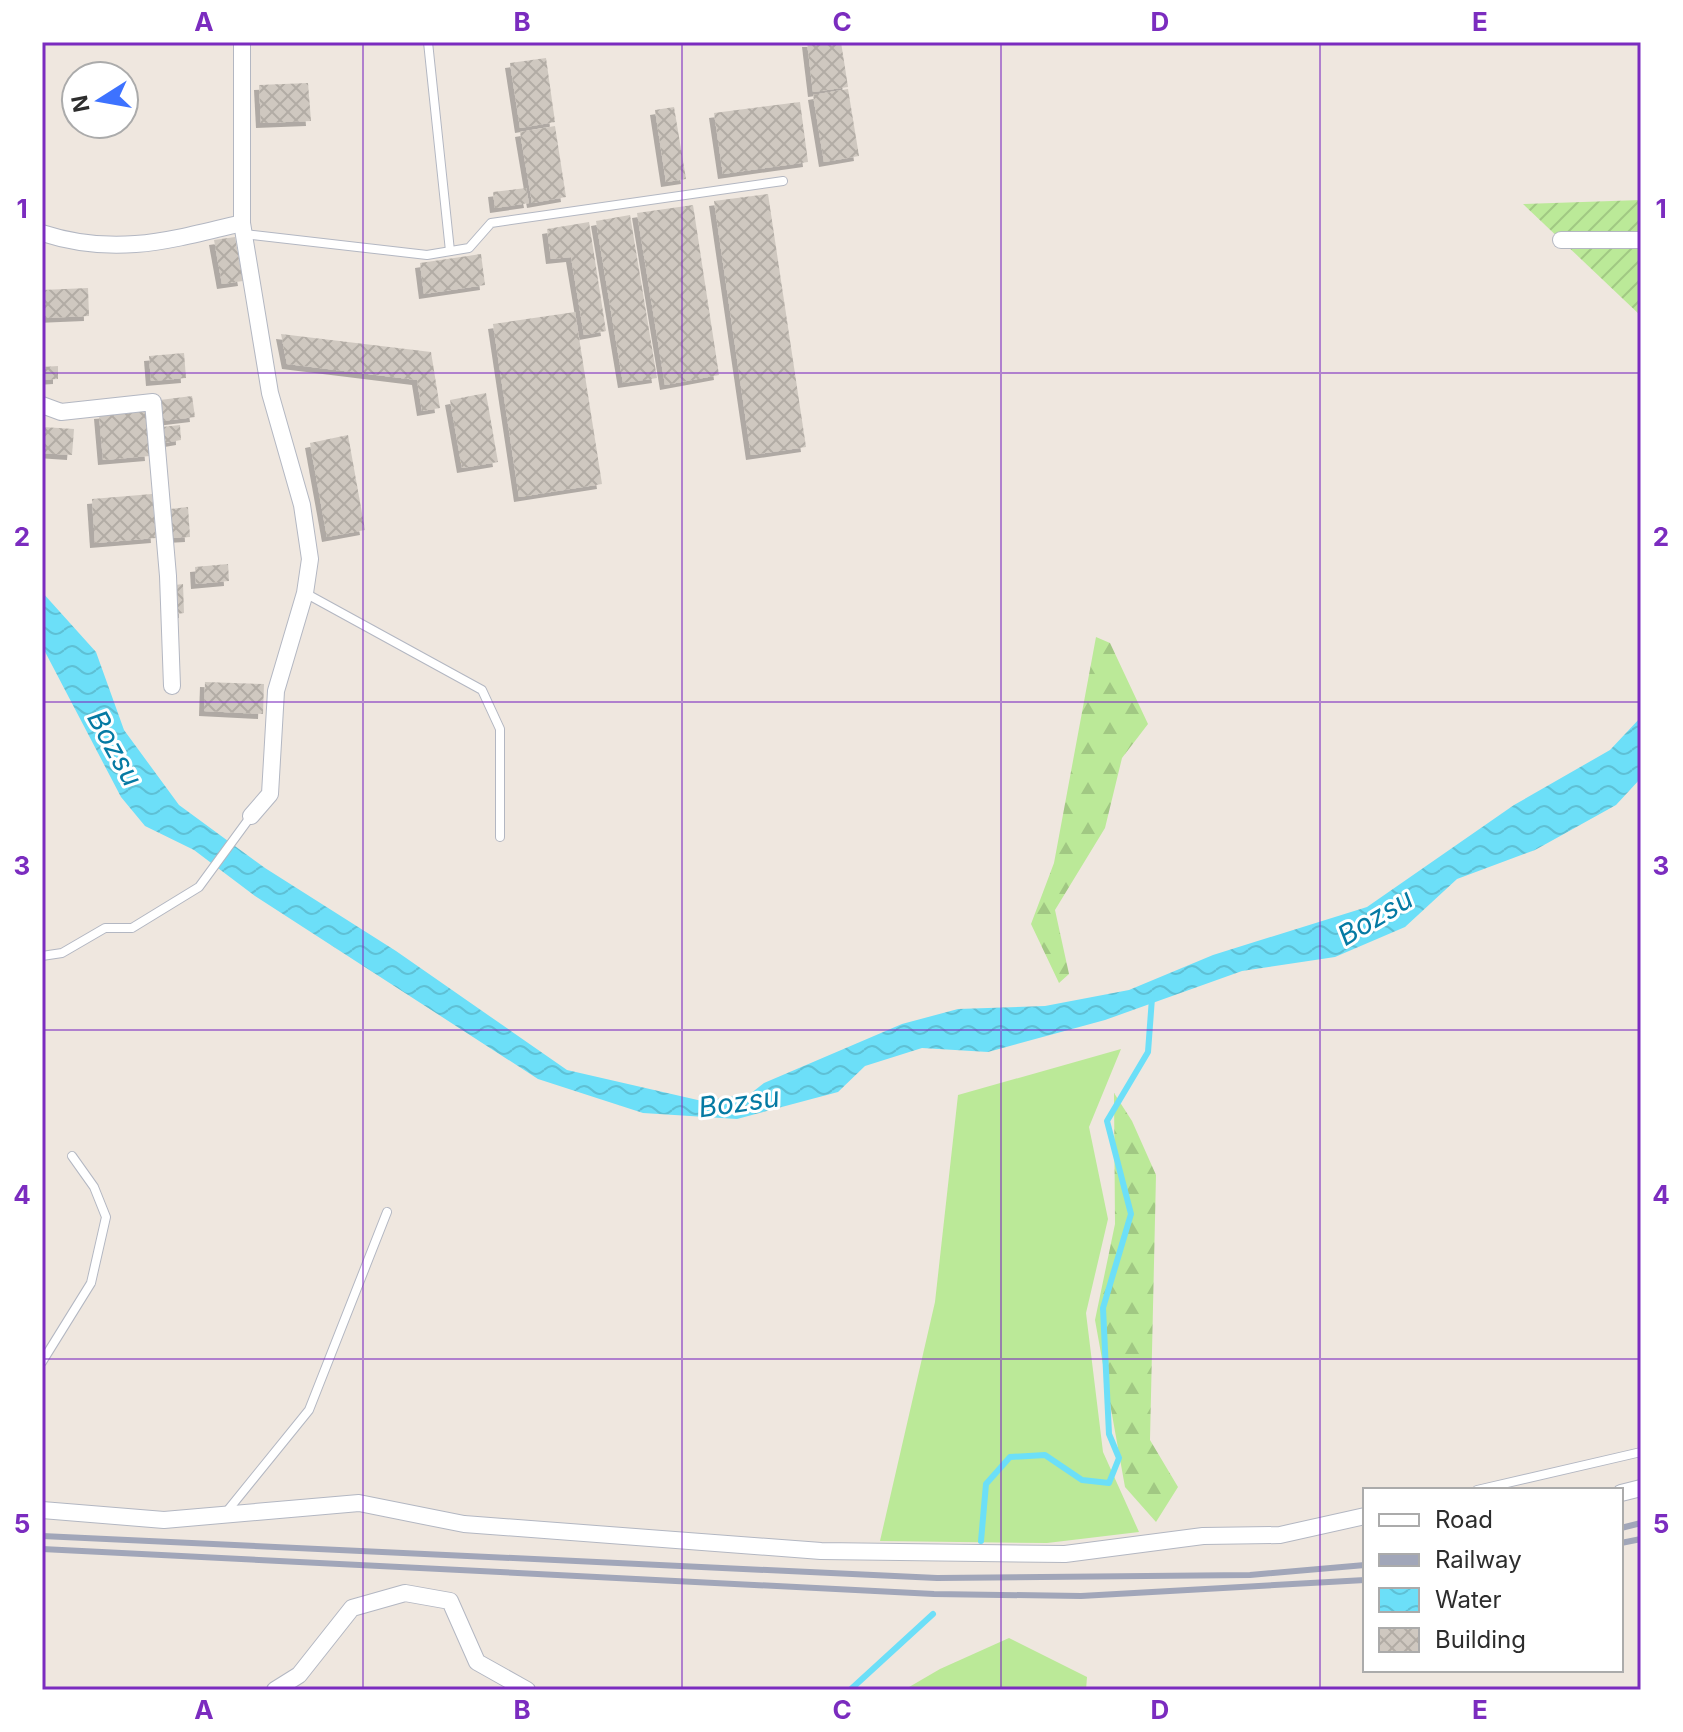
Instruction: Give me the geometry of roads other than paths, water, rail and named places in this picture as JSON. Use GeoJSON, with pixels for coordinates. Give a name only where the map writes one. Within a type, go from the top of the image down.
{"type":"FeatureCollection","features":[{"type":"Feature","properties":{"kind":"street"},"geometry":{"type":"LineString","coordinates":[[242,42],[243,228],[270,393],[302,505],[310,559],[305,593],[276,691],[270,794],[251,816]]}},
{"type":"Feature","properties":{"kind":"street"},"geometry":{"type":"LineString","coordinates":[[42,233],[62,239],[134,247],[243,228]]}},
{"type":"Feature","properties":{"kind":"street"},"geometry":{"type":"LineString","coordinates":[[1561,240],[1641,240]]}},
{"type":"Feature","properties":{"kind":"street"},"geometry":{"type":"LineString","coordinates":[[42,405],[61,412],[153,402],[168,576],[172,686]]}},
{"type":"Feature","properties":{"kind":"street"},"geometry":{"type":"LineString","coordinates":[[42,1510],[164,1520],[359,1503],[464,1524],[821,1551],[1065,1554],[1203,1536],[1280,1535],[1363,1516]]}},
{"type":"Feature","properties":{"kind":"street"},"geometry":{"type":"LineString","coordinates":[[275,1690],[299,1675],[352,1608],[405,1593],[450,1601],[477,1662],[527,1690]]}},
{"type":"Feature","properties":{"kind":"lane"},"geometry":{"type":"LineString","coordinates":[[428,42],[450,251]]}},
{"type":"Feature","properties":{"kind":"lane"},"geometry":{"type":"LineString","coordinates":[[243,228],[427,255],[469,248],[491,223],[783,181]]}},
{"type":"Feature","properties":{"kind":"lane"},"geometry":{"type":"LineString","coordinates":[[305,593],[482,690],[500,729],[500,837]]}},
{"type":"Feature","properties":{"kind":"lane"},"geometry":{"type":"LineString","coordinates":[[42,956],[62,953],[105,928],[132,928],[199,887],[251,816]]}},
{"type":"Feature","properties":{"kind":"lane"},"geometry":{"type":"LineString","coordinates":[[42,1362],[91,1283],[106,1217],[94,1187],[72,1156]]}},
{"type":"Feature","properties":{"kind":"lane"},"geometry":{"type":"LineString","coordinates":[[223,1516],[309,1410],[387,1212]]}},
{"type":"Feature","properties":{"kind":"lane"},"geometry":{"type":"LineString","coordinates":[[1486,1488],[1641,1452]]}},
{"type":"Feature","properties":{"kind":"water","name":"Bozsu"},"geometry":{"type":"Polygon","coordinates":[[[42,592],[96,652],[124,730],[179,805],[265,868],[396,951],[567,1070],[702,1101],[750,1094],[764,1083],[902,1024],[958,1009],[1045,1006],[1129,990],[1213,955],[1367,907],[1514,805],[1610,750],[1641,717],[1641,778],[1616,805],[1535,850],[1457,879],[1405,927],[1335,957],[1242,971],[1105,1020],[988,1052],[922,1048],[865,1066],[838,1092],[737,1119],[643,1113],[538,1079],[255,896],[194,850],[145,826],[121,797],[42,646],[42,592]]]}},
{"type":"Feature","properties":{"kind":"waterway"},"geometry":{"type":"LineString","coordinates":[[981,1541],[986,1484],[1010,1457],[1045,1455],[1082,1480],[1109,1483],[1119,1458],[1109,1434],[1103,1308],[1131,1214],[1107,1121],[1148,1052],[1152,998]]}},
{"type":"Feature","properties":{"kind":"waterway"},"geometry":{"type":"LineString","coordinates":[[850,1690],[933,1614]]}},
{"type":"Feature","properties":{"kind":"railway"},"geometry":{"type":"LineString","coordinates":[[1623,1528],[1641,1523]]}},
{"type":"Feature","properties":{"kind":"railway"},"geometry":{"type":"LineString","coordinates":[[42,1536],[937,1578],[1250,1575],[1363,1565]]}},
{"type":"Feature","properties":{"kind":"railway"},"geometry":{"type":"LineString","coordinates":[[1623,1543],[1641,1539]]}},
{"type":"Feature","properties":{"kind":"railway"},"geometry":{"type":"LineString","coordinates":[[42,1549],[934,1594],[1081,1596],[1363,1580]]}}]}
